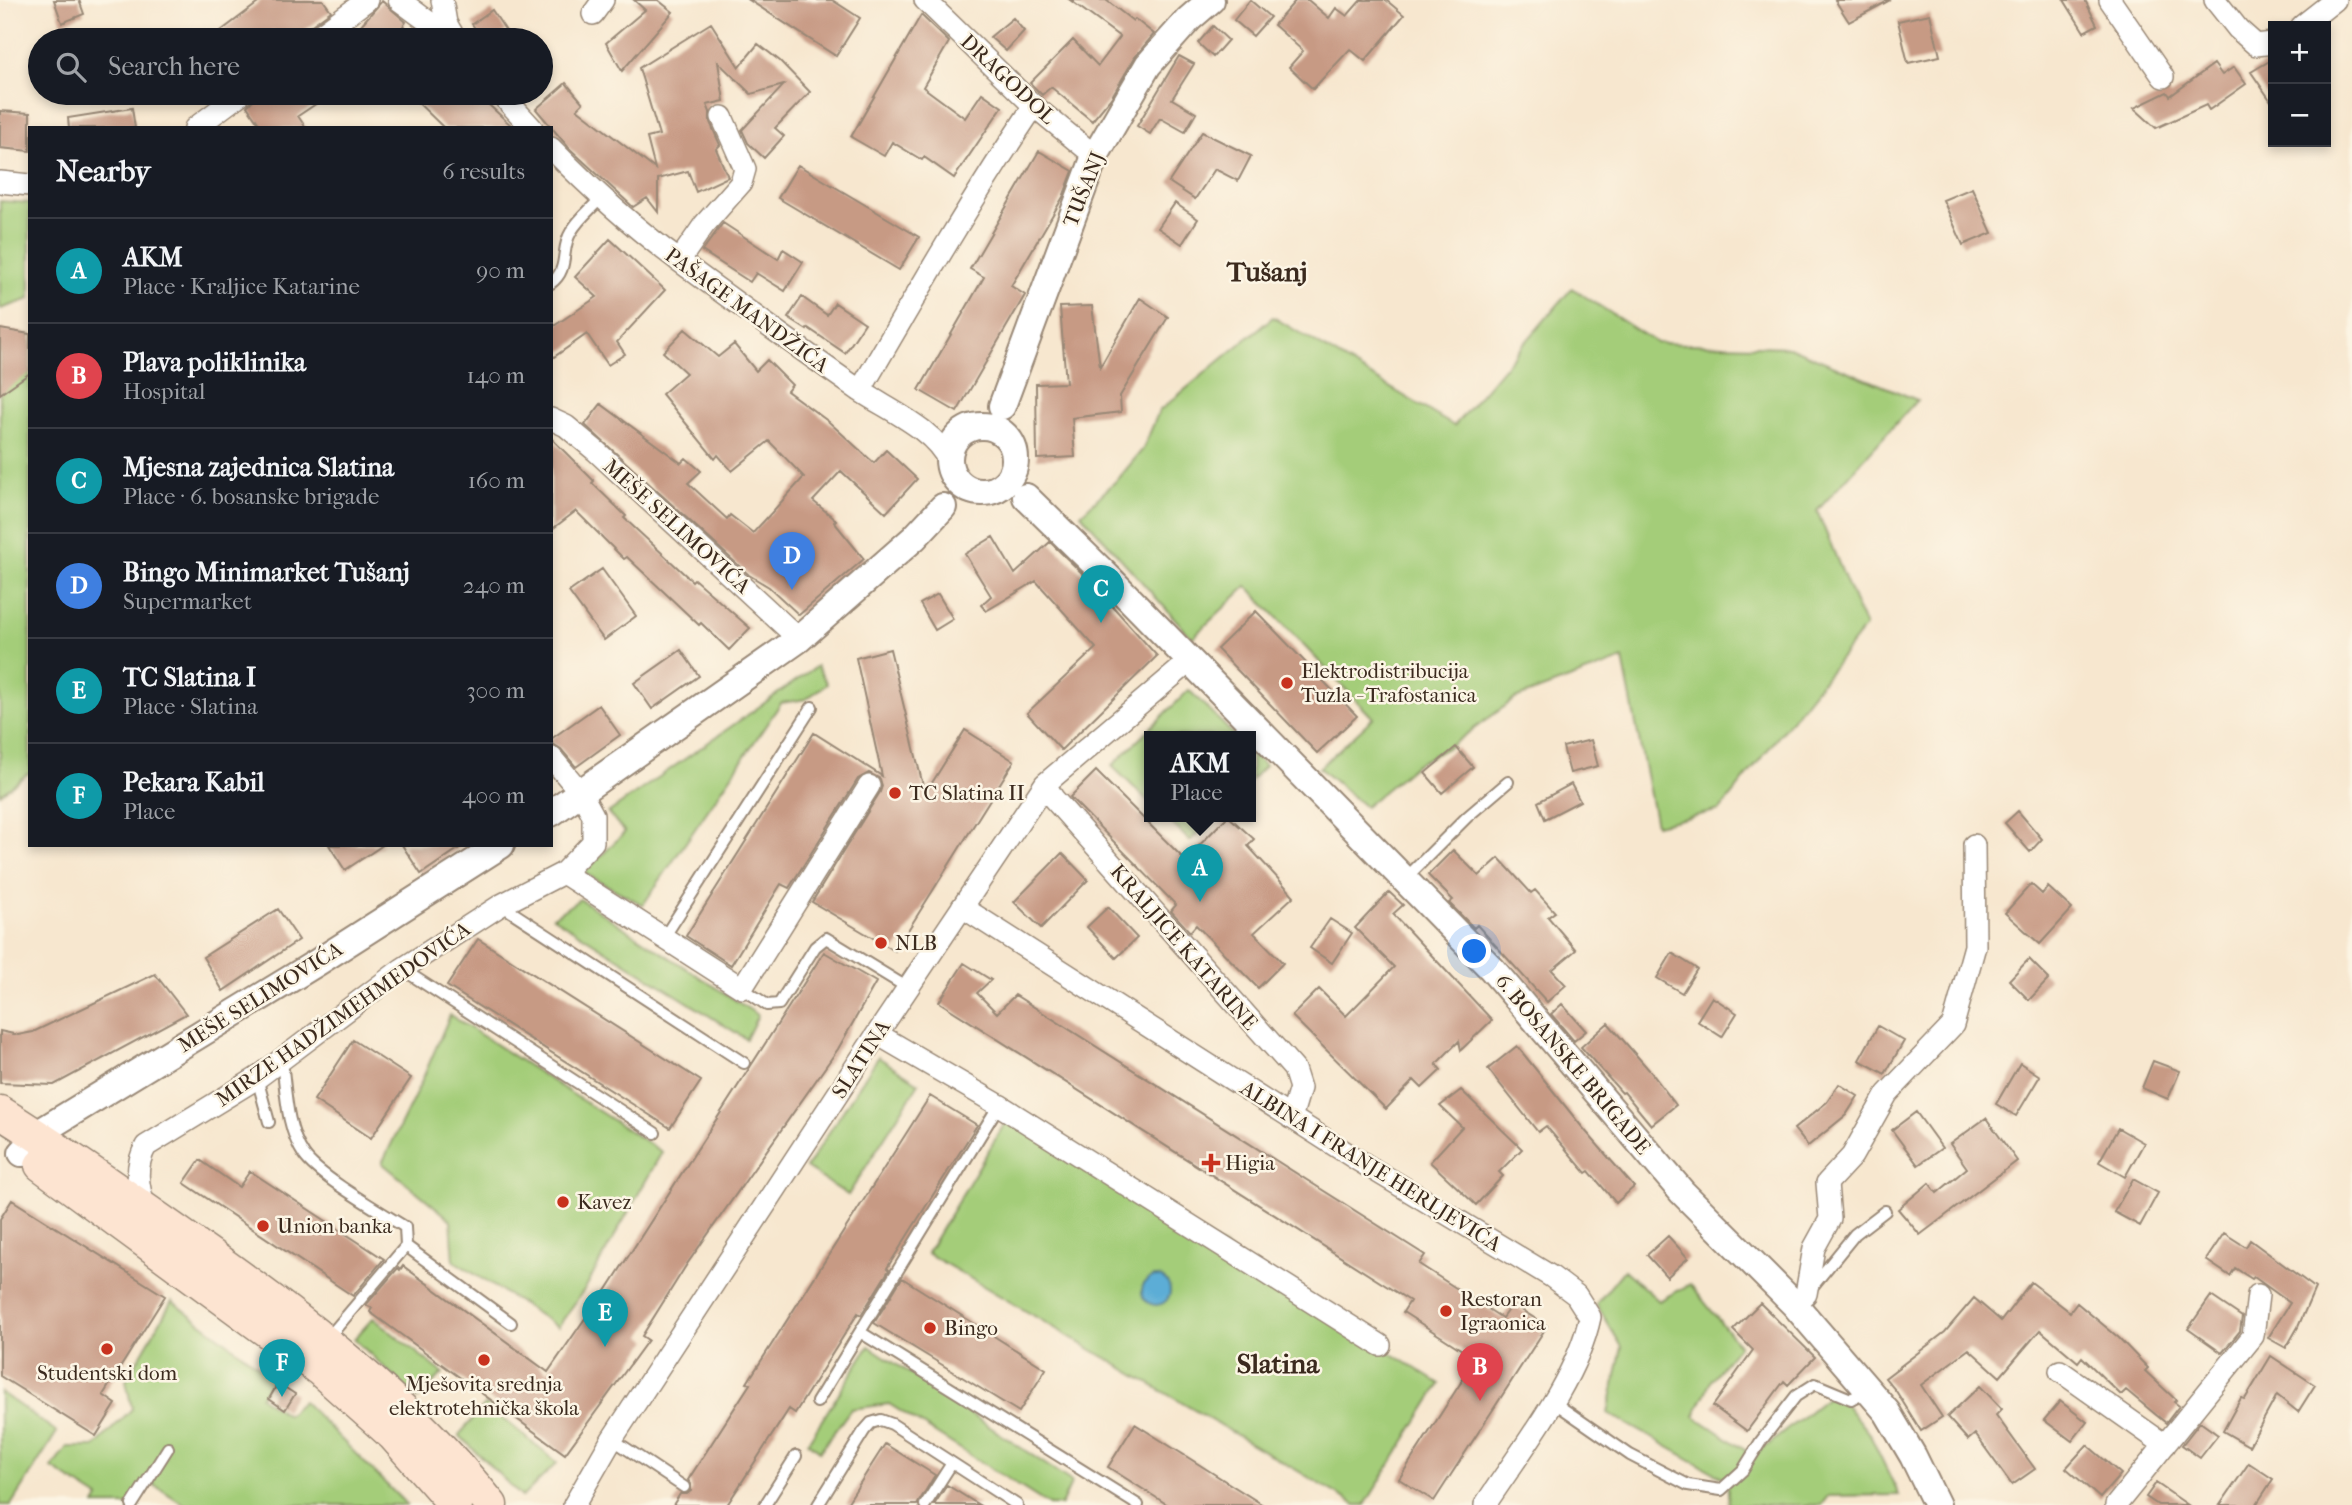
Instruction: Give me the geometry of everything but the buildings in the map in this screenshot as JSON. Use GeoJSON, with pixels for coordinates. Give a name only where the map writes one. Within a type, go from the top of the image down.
{"type":"FeatureCollection","features":[{"type":"Feature","properties":{"kind":"main road"},"geometry":{"type":"LineString","coordinates":[[0,1112],[19,1142],[57,1175],[320,1370],[393,1435],[455,1505]]}},
{"type":"Feature","properties":{"kind":"main road"},"geometry":{"type":"LineString","coordinates":[[19,1142],[145,1209],[268,1296],[336,1349],[411,1416],[491,1505]]}},
{"type":"Feature","properties":{"kind":"street"},"geometry":{"type":"LineString","coordinates":[[329,28],[367,0]]}},
{"type":"Feature","properties":{"kind":"street"},"geometry":{"type":"LineString","coordinates":[[399,0],[438,28]]}},
{"type":"Feature","properties":{"kind":"street"},"geometry":{"type":"LineString","coordinates":[[442,0],[448,28]]}},
{"type":"Feature","properties":{"kind":"street","name":"DRAGODOL"},"geometry":{"type":"LineString","coordinates":[[925,0],[1034,106],[1095,156]]}},
{"type":"Feature","properties":{"kind":"street","name":"TUŠANJ"},"geometry":{"type":"LineString","coordinates":[[1002,406],[1095,156],[1147,65],[1189,19],[1211,0]]}},
{"type":"Feature","properties":{"kind":"street"},"geometry":{"type":"LineString","coordinates":[[2110,0],[2163,77]]}},
{"type":"Feature","properties":{"kind":"street"},"geometry":{"type":"LineString","coordinates":[[2215,0],[2238,29],[2256,45],[2268,44]]}},
{"type":"Feature","properties":{"kind":"street"},"geometry":{"type":"LineString","coordinates":[[2308,21],[2335,0]]}},
{"type":"Feature","properties":{"kind":"street"},"geometry":{"type":"LineString","coordinates":[[198,126],[226,105]]}},
{"type":"Feature","properties":{"kind":"street"},"geometry":{"type":"LineString","coordinates":[[511,105],[530,126]]}},
{"type":"Feature","properties":{"kind":"street"},"geometry":{"type":"LineString","coordinates":[[860,391],[955,230],[1034,106]]}},
{"type":"Feature","properties":{"kind":"street"},"geometry":{"type":"LineString","coordinates":[[679,261],[704,225],[741,183],[745,169],[722,117]]}},
{"type":"Feature","properties":{"kind":"street","name":"PAŠAGE MANDŽIĆA"},"geometry":{"type":"LineString","coordinates":[[553,150],[601,198],[679,261],[860,391],[933,438],[944,451],[950,467]]}},
{"type":"Feature","properties":{"kind":"street"},"geometry":{"type":"LineString","coordinates":[[0,182],[28,185]]}},
{"type":"Feature","properties":{"kind":"street"},"geometry":{"type":"LineString","coordinates":[[943,507],[950,452],[954,442],[969,429],[993,417],[1002,406]]}},
{"type":"Feature","properties":{"kind":"street"},"geometry":{"type":"LineString","coordinates":[[553,812],[799,639],[914,538],[943,507],[959,496],[1004,484],[1014,467],[1015,456],[1007,438],[1002,406]]}},
{"type":"Feature","properties":{"kind":"street","name":"MEŠE SELIMOVIĆA"},"geometry":{"type":"LineString","coordinates":[[553,420],[566,426],[596,451],[799,639]]}},
{"type":"Feature","properties":{"kind":"street"},"geometry":{"type":"LineString","coordinates":[[979,426],[989,427],[1007,438]]}},
{"type":"Feature","properties":{"kind":"street"},"geometry":{"type":"LineString","coordinates":[[950,467],[957,481],[985,490],[1026,497]]}},
{"type":"Feature","properties":{"kind":"street"},"geometry":{"type":"LineString","coordinates":[[1014,467],[1026,497]]}},
{"type":"Feature","properties":{"kind":"street","name":"6. BOSANSKE BRIGADE"},"geometry":{"type":"LineString","coordinates":[[1026,497],[1492,969],[1682,1192],[1800,1299],[1887,1412],[1937,1505]]}},
{"type":"Feature","properties":{"kind":"street","name":"SLATINA"},"geometry":{"type":"LineString","coordinates":[[573,1502],[877,1034],[1045,784],[1190,661]]}},
{"type":"Feature","properties":{"kind":"street"},"geometry":{"type":"LineString","coordinates":[[553,759],[581,793]]}},
{"type":"Feature","properties":{"kind":"street","name":"KRALJICE KATARINE"},"geometry":{"type":"LineString","coordinates":[[1045,784],[1053,798],[1294,1069],[1300,1088],[1292,1118]]}},
{"type":"Feature","properties":{"kind":"street"},"geometry":{"type":"LineString","coordinates":[[563,873],[742,988],[869,786]]}},
{"type":"Feature","properties":{"kind":"street","name":"MIRZE HADŽIMEHMEDOVIĆA"},"geometry":{"type":"LineString","coordinates":[[145,1209],[137,1172],[139,1159],[146,1146],[282,1061],[402,969],[501,905],[563,873],[593,842],[593,815],[581,793]]}},
{"type":"Feature","properties":{"kind":"street"},"geometry":{"type":"LineString","coordinates":[[1800,1299],[1814,1248],[1830,1220],[1827,1183],[1852,1156],[1887,1094],[1953,1025],[1975,946],[1974,845]]}},
{"type":"Feature","properties":{"kind":"street","name":"MEŠE SELIMOVIĆA"},"geometry":{"type":"LineString","coordinates":[[19,1142],[329,955],[498,847]]}},
{"type":"Feature","properties":{"kind":"street","name":"ALBINA I FRANJE HERLJEVIĆA"},"geometry":{"type":"LineString","coordinates":[[962,908],[1292,1118],[1552,1277],[1576,1295],[1590,1317],[1585,1342],[1552,1401],[1485,1505]]}},
{"type":"Feature","properties":{"kind":"street"},"geometry":{"type":"LineString","coordinates":[[877,1034],[999,1105],[1380,1345]]}},
{"type":"Feature","properties":{"kind":"street"},"geometry":{"type":"LineString","coordinates":[[2116,1505],[2253,1336],[2258,1295]]}},
{"type":"Feature","properties":{"kind":"street"},"geometry":{"type":"LineString","coordinates":[[2060,1371],[2165,1445]]}},
{"type":"Feature","properties":{"kind":"lane"},"geometry":{"type":"LineString","coordinates":[[553,281],[562,271],[567,239],[571,232],[601,198]]}},
{"type":"Feature","properties":{"kind":"lane"},"geometry":{"type":"LineString","coordinates":[[663,939],[812,707]]}},
{"type":"Feature","properties":{"kind":"lane"},"geometry":{"type":"LineString","coordinates":[[1405,879],[1467,817],[1508,782]]}},
{"type":"Feature","properties":{"kind":"lane"},"geometry":{"type":"LineString","coordinates":[[501,905],[744,1063]]}},
{"type":"Feature","properties":{"kind":"lane"},"geometry":{"type":"LineString","coordinates":[[742,988],[767,1005],[779,1004],[816,947],[826,938],[908,988]]}},
{"type":"Feature","properties":{"kind":"lane"},"geometry":{"type":"LineString","coordinates":[[402,969],[655,1133]]}},
{"type":"Feature","properties":{"kind":"lane"},"geometry":{"type":"LineString","coordinates":[[282,1061],[289,1116],[304,1156],[330,1178],[405,1227],[406,1246],[333,1332]]}},
{"type":"Feature","properties":{"kind":"lane"},"geometry":{"type":"LineString","coordinates":[[257,1078],[269,1122]]}},
{"type":"Feature","properties":{"kind":"lane"},"geometry":{"type":"LineString","coordinates":[[817,1402],[999,1105]]}},
{"type":"Feature","properties":{"kind":"lane"},"geometry":{"type":"LineString","coordinates":[[1800,1299],[1855,1234],[1885,1212]]}},
{"type":"Feature","properties":{"kind":"lane"},"geometry":{"type":"LineString","coordinates":[[406,1246],[511,1323]]}},
{"type":"Feature","properties":{"kind":"lane"},"geometry":{"type":"LineString","coordinates":[[860,1332],[1138,1505]]}},
{"type":"Feature","properties":{"kind":"lane"},"geometry":{"type":"LineString","coordinates":[[1552,1401],[1641,1461],[1688,1485],[1721,1490],[1743,1470],[1761,1441],[1796,1396],[1815,1384],[1851,1399],[1868,1390]]}},
{"type":"Feature","properties":{"kind":"lane"},"geometry":{"type":"LineString","coordinates":[[818,1505],[864,1431],[871,1423],[881,1420],[892,1424],[1017,1505]]}},
{"type":"Feature","properties":{"kind":"lane"},"geometry":{"type":"LineString","coordinates":[[612,1439],[684,1487]]}},
{"type":"Feature","properties":{"kind":"lane"},"geometry":{"type":"LineString","coordinates":[[132,1505],[168,1448]]}},
{"type":"Feature","properties":{"kind":"lane"},"geometry":{"type":"LineString","coordinates":[[765,1505],[796,1456]]}},
{"type":"Feature","properties":{"kind":"lane"},"geometry":{"type":"LineString","coordinates":[[925,1505],[952,1463]]}},
{"type":"Feature","properties":{"kind":"green space"},"geometry":{"type":"Polygon","coordinates":[[[0,201],[28,203],[28,300],[0,309],[0,201]]]}},
{"type":"Feature","properties":{"kind":"green space"},"geometry":{"type":"Polygon","coordinates":[[[1572,288],[1657,343],[1789,347],[1917,400],[1817,511],[1865,627],[1720,810],[1656,825],[1623,659],[1515,699],[1449,747],[1416,764],[1365,807],[1319,768],[1373,718],[1247,586],[1192,638],[1081,514],[1119,478],[1143,449],[1159,411],[1273,317],[1454,426],[1572,288]]]}},
{"type":"Feature","properties":{"kind":"green space"},"geometry":{"type":"Polygon","coordinates":[[[0,331],[28,335],[28,773],[0,794],[0,331]]]}},
{"type":"Feature","properties":{"kind":"green space"},"geometry":{"type":"Polygon","coordinates":[[[817,666],[827,684],[806,699],[781,703],[643,905],[584,873],[625,832],[608,813],[817,666]]]}},
{"type":"Feature","properties":{"kind":"green space"},"geometry":{"type":"Polygon","coordinates":[[[1189,690],[1230,731],[1147,731],[1189,690]]]}},
{"type":"Feature","properties":{"kind":"green space"},"geometry":{"type":"Polygon","coordinates":[[[1144,734],[1144,797],[1112,766],[1144,734]]]}},
{"type":"Feature","properties":{"kind":"green space"},"geometry":{"type":"Polygon","coordinates":[[[1256,757],[1265,766],[1256,775],[1256,757]]]}},
{"type":"Feature","properties":{"kind":"green space"},"geometry":{"type":"Polygon","coordinates":[[[1170,822],[1209,822],[1190,841],[1170,822]]]}},
{"type":"Feature","properties":{"kind":"green space"},"geometry":{"type":"Polygon","coordinates":[[[580,899],[758,1015],[746,1039],[553,917],[580,899]]]}},
{"type":"Feature","properties":{"kind":"green space"},"geometry":{"type":"Polygon","coordinates":[[[450,1015],[662,1152],[586,1287],[558,1327],[454,1261],[451,1220],[382,1163],[450,1015]]]}},
{"type":"Feature","properties":{"kind":"green space"},"geometry":{"type":"Polygon","coordinates":[[[878,1057],[919,1083],[848,1195],[806,1168],[878,1057]]]}},
{"type":"Feature","properties":{"kind":"green space"},"geometry":{"type":"Polygon","coordinates":[[[1011,1113],[1440,1384],[1365,1505],[1356,1505],[927,1253],[1011,1113]]]}},
{"type":"Feature","properties":{"kind":"green space"},"geometry":{"type":"Polygon","coordinates":[[[1624,1270],[1659,1301],[1690,1284],[1739,1345],[1712,1379],[1694,1416],[1754,1456],[1835,1391],[1870,1435],[1899,1495],[1828,1496],[1821,1505],[1729,1505],[1727,1480],[1608,1413],[1622,1347],[1596,1304],[1624,1270]]]}},
{"type":"Feature","properties":{"kind":"green space"},"geometry":{"type":"Polygon","coordinates":[[[172,1301],[273,1377],[260,1397],[287,1415],[303,1401],[407,1505],[185,1505],[148,1481],[132,1505],[95,1505],[99,1498],[52,1468],[67,1447],[94,1447],[132,1409],[126,1381],[172,1301]]]}},
{"type":"Feature","properties":{"kind":"green space"},"geometry":{"type":"Polygon","coordinates":[[[373,1318],[443,1373],[418,1399],[354,1339],[373,1318]]]}},
{"type":"Feature","properties":{"kind":"green space"},"geometry":{"type":"Polygon","coordinates":[[[869,1346],[1072,1482],[1061,1505],[1049,1505],[889,1404],[851,1409],[820,1451],[808,1442],[869,1346]]]}},
{"type":"Feature","properties":{"kind":"green space"},"geometry":{"type":"Polygon","coordinates":[[[0,1392],[57,1432],[11,1505],[0,1505],[0,1392]]]}},
{"type":"Feature","properties":{"kind":"green space"},"geometry":{"type":"Polygon","coordinates":[[[486,1404],[557,1463],[522,1497],[459,1435],[486,1404]]]}},
{"type":"Feature","properties":{"kind":"water"},"geometry":{"type":"Polygon","coordinates":[[[1156,1277],[1166,1281],[1170,1291],[1166,1301],[1156,1305],[1146,1301],[1142,1291],[1146,1281],[1156,1277]]]}},
{"type":"Feature","properties":{"kind":"place","name":"Bingo Minimarket Tušanj"},"geometry":{"type":"Point","coordinates":[792,590]}},
{"type":"Feature","properties":{"kind":"place","name":"Mjesna zajednica Slatina"},"geometry":{"type":"Point","coordinates":[1101,623]}},
{"type":"Feature","properties":{"kind":"place","name":"Elektrodistribucija Tuzla - Trafostanica"},"geometry":{"type":"Point","coordinates":[1287,683]}},
{"type":"Feature","properties":{"kind":"place","name":"TC Slatina II"},"geometry":{"type":"Point","coordinates":[895,793]}},
{"type":"Feature","properties":{"kind":"place","name":"AKM"},"geometry":{"type":"Point","coordinates":[1200,902]}},
{"type":"Feature","properties":{"kind":"place","name":"NLB"},"geometry":{"type":"Point","coordinates":[881,943]}},
{"type":"Feature","properties":{"kind":"place","name":"Higia"},"geometry":{"type":"Point","coordinates":[1211,1163]}},
{"type":"Feature","properties":{"kind":"place","name":"Kavez"},"geometry":{"type":"Point","coordinates":[563,1202]}},
{"type":"Feature","properties":{"kind":"place","name":"Union banka"},"geometry":{"type":"Point","coordinates":[263,1226]}},
{"type":"Feature","properties":{"kind":"place","name":"Restoran Igraonica"},"geometry":{"type":"Point","coordinates":[1446,1311]}},
{"type":"Feature","properties":{"kind":"place","name":"Bingo"},"geometry":{"type":"Point","coordinates":[930,1328]}},
{"type":"Feature","properties":{"kind":"place","name":"TC Slatina I"},"geometry":{"type":"Point","coordinates":[605,1347]}},
{"type":"Feature","properties":{"kind":"place","name":"Studentski dom"},"geometry":{"type":"Point","coordinates":[107,1349]}},
{"type":"Feature","properties":{"kind":"place","name":"Mješovita srednja elektrotehnička škola"},"geometry":{"type":"Point","coordinates":[484,1360]}},
{"type":"Feature","properties":{"kind":"place","name":"Pekara Kabil"},"geometry":{"type":"Point","coordinates":[282,1397]}},
{"type":"Feature","properties":{"kind":"place","name":"Plava poliklinika"},"geometry":{"type":"Point","coordinates":[1480,1401]}},
{"type":"Feature","properties":{"kind":"district","name":"Tušanj"},"geometry":{"type":"Point","coordinates":[1267,271]}},
{"type":"Feature","properties":{"kind":"district","name":"Slatina"},"geometry":{"type":"Point","coordinates":[1278,1363]}}]}
